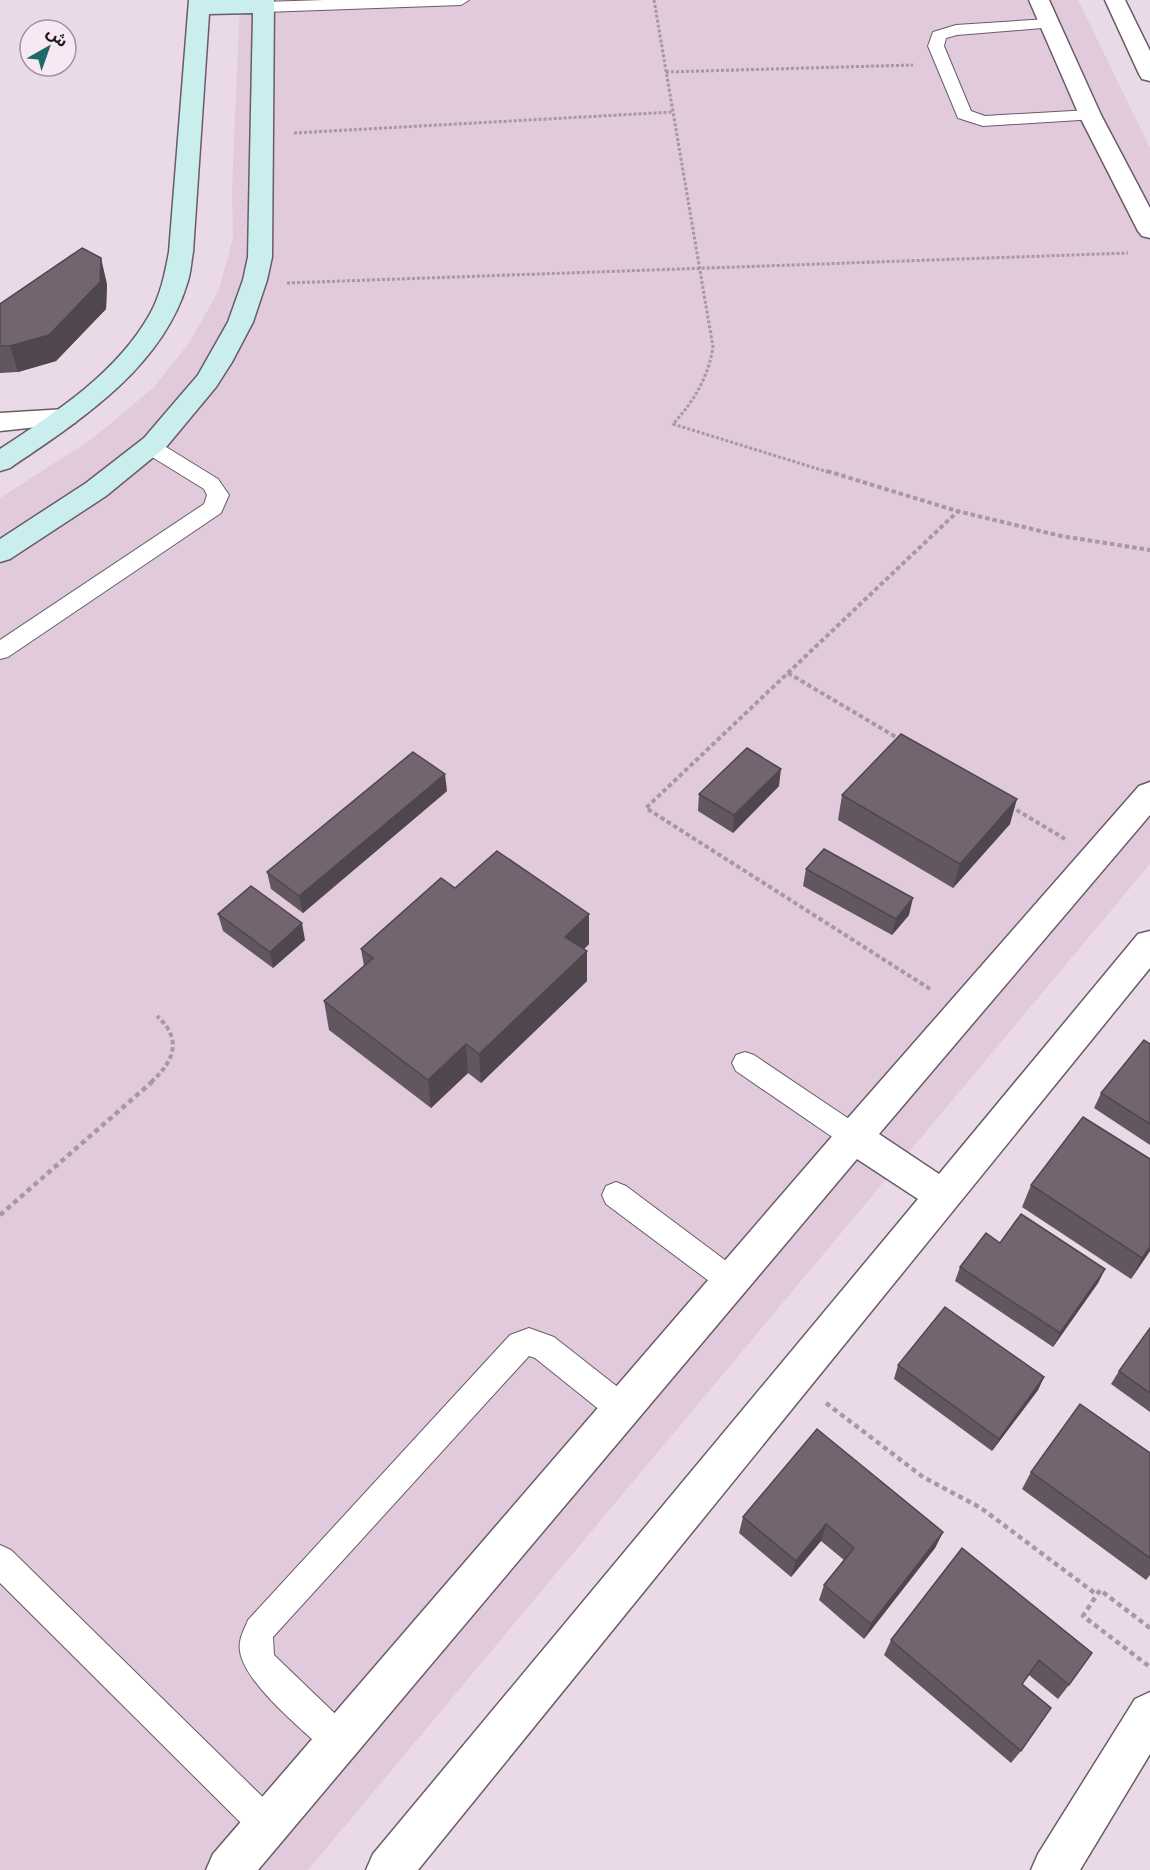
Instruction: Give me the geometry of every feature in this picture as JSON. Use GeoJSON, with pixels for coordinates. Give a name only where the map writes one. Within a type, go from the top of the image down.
{"type":"FeatureCollection","features":[{"type":"Feature","properties":{"kind":"main road"},"geometry":{"type":"LineString","coordinates":[[0,462],[66,417],[107,383],[138,350],[160,317],[175,284],[181,252],[199,4],[264,3],[260,257],[255,284],[246,312],[216,369],[193,400],[151,447],[96,488],[0,552]]}},
{"type":"Feature","properties":{"kind":"street"},"geometry":{"type":"LineString","coordinates":[[1039,0],[1090,115],[1150,231]]}},
{"type":"Feature","properties":{"kind":"street"},"geometry":{"type":"LineString","coordinates":[[1115,0],[1150,74]]}},
{"type":"Feature","properties":{"kind":"street"},"geometry":{"type":"LineString","coordinates":[[1124,20],[1150,41]]}},
{"type":"Feature","properties":{"kind":"street"},"geometry":{"type":"LineString","coordinates":[[0,422],[66,417]]}},
{"type":"Feature","properties":{"kind":"street"},"geometry":{"type":"LineString","coordinates":[[230,1870],[854,1137],[1150,794]]}},
{"type":"Feature","properties":{"kind":"street"},"geometry":{"type":"LineString","coordinates":[[390,1870],[1150,944]]}},
{"type":"Feature","properties":{"kind":"street"},"geometry":{"type":"LineString","coordinates":[[854,1137],[944,1197]]}},
{"type":"Feature","properties":{"kind":"street"},"geometry":{"type":"LineString","coordinates":[[1054,1870],[1150,1714]]}},
{"type":"Feature","properties":{"kind":"lane"},"geometry":{"type":"LineString","coordinates":[[264,3],[461,0]]}},
{"type":"Feature","properties":{"kind":"lane"},"geometry":{"type":"LineString","coordinates":[[1048,24],[946,31],[939,35],[936,40],[964,114],[976,120],[1090,115]]}},
{"type":"Feature","properties":{"kind":"lane"},"geometry":{"type":"LineString","coordinates":[[0,651],[213,508],[218,495],[211,484],[151,447]]}},
{"type":"Feature","properties":{"kind":"lane"},"geometry":{"type":"LineString","coordinates":[[745,1063],[854,1137]]}},
{"type":"Feature","properties":{"kind":"lane"},"geometry":{"type":"LineString","coordinates":[[616,1195],[731,1281]]}},
{"type":"Feature","properties":{"kind":"lane"},"geometry":{"type":"LineString","coordinates":[[339,1741],[262,1667],[256,1657],[255,1646],[262,1626],[520,1345],[529,1341],[544,1347],[622,1409]]}},
{"type":"Feature","properties":{"kind":"lane"},"geometry":{"type":"LineString","coordinates":[[0,1561],[267,1825]]}},
{"type":"Feature","properties":{"kind":"path"},"geometry":{"type":"LineString","coordinates":[[654,0],[712,331],[711,363],[698,395],[673,424],[957,511],[1061,536],[1150,550]]}},
{"type":"Feature","properties":{"kind":"path"},"geometry":{"type":"LineString","coordinates":[[666,72],[944,64]]}},
{"type":"Feature","properties":{"kind":"path"},"geometry":{"type":"LineString","coordinates":[[262,135],[674,112]]}},
{"type":"Feature","properties":{"kind":"path"},"geometry":{"type":"LineString","coordinates":[[255,284],[1138,253]]}},
{"type":"Feature","properties":{"kind":"path"},"geometry":{"type":"LineString","coordinates":[[957,511],[646,808],[964,1011]]}},
{"type":"Feature","properties":{"kind":"path"},"geometry":{"type":"LineString","coordinates":[[788,673],[902,741]]}},
{"type":"Feature","properties":{"kind":"path"},"geometry":{"type":"LineString","coordinates":[[1004,802],[1097,858]]}},
{"type":"Feature","properties":{"kind":"path"},"geometry":{"type":"LineString","coordinates":[[0,1215],[165,1070],[172,1058],[175,1044],[167,1023],[158,1016]]}},
{"type":"Feature","properties":{"kind":"path"},"geometry":{"type":"LineString","coordinates":[[795,1378],[923,1477],[981,1508],[1096,1594]]}},
{"type":"Feature","properties":{"kind":"path"},"geometry":{"type":"LineString","coordinates":[[1150,1628],[1100,1590],[1083,1617],[1150,1667]]}},
{"type":"Feature","properties":{"kind":"shaded area"},"geometry":{"type":"Polygon","coordinates":[[[240,0],[1078,0],[1150,148],[1150,864],[308,1870],[0,1870],[0,498],[92,439],[153,388],[189,343],[219,290],[233,238],[232,190],[240,0]]]}},
{"type":"Feature","properties":{"kind":"building"},"geometry":{"type":"Polygon","coordinates":[[[82,248],[101,258],[100,282],[49,335],[10,346],[0,346],[0,304],[82,248]]]}},
{"type":"Feature","properties":{"kind":"building"},"geometry":{"type":"Polygon","coordinates":[[[901,734],[1017,799],[960,864],[842,795],[901,734]]]}},
{"type":"Feature","properties":{"kind":"building"},"geometry":{"type":"Polygon","coordinates":[[[747,748],[781,769],[734,815],[699,794],[747,748]]]}},
{"type":"Feature","properties":{"kind":"building"},"geometry":{"type":"Polygon","coordinates":[[[413,752],[445,774],[299,896],[267,872],[413,752]]]}},
{"type":"Feature","properties":{"kind":"building"},"geometry":{"type":"Polygon","coordinates":[[[824,849],[913,898],[896,919],[806,869],[824,849]]]}},
{"type":"Feature","properties":{"kind":"building"},"geometry":{"type":"Polygon","coordinates":[[[497,851],[589,914],[565,937],[587,951],[479,1054],[466,1044],[428,1080],[324,1001],[373,958],[361,949],[441,878],[455,888],[497,851]]]}},
{"type":"Feature","properties":{"kind":"building"},"geometry":{"type":"Polygon","coordinates":[[[251,886],[302,923],[270,952],[218,914],[251,886]]]}},
{"type":"Feature","properties":{"kind":"building"},"geometry":{"type":"Polygon","coordinates":[[[1144,1040],[1150,1044],[1150,1124],[1101,1093],[1144,1040]]]}},
{"type":"Feature","properties":{"kind":"building"},"geometry":{"type":"Polygon","coordinates":[[[1083,1117],[1150,1159],[1150,1247],[1142,1258],[1031,1185],[1083,1117]]]}},
{"type":"Feature","properties":{"kind":"building"},"geometry":{"type":"Polygon","coordinates":[[[1021,1214],[1105,1269],[1060,1333],[960,1267],[986,1233],[1000,1243],[1021,1214]]]}},
{"type":"Feature","properties":{"kind":"building"},"geometry":{"type":"Polygon","coordinates":[[[945,1307],[1044,1377],[999,1439],[898,1365],[945,1307]]]}},
{"type":"Feature","properties":{"kind":"building"},"geometry":{"type":"Polygon","coordinates":[[[1150,1328],[1150,1393],[1119,1371],[1150,1328]]]}},
{"type":"Feature","properties":{"kind":"building"},"geometry":{"type":"Polygon","coordinates":[[[1080,1404],[1150,1453],[1150,1558],[1031,1472],[1080,1404]]]}},
{"type":"Feature","properties":{"kind":"building"},"geometry":{"type":"Polygon","coordinates":[[[817,1429],[943,1532],[871,1624],[824,1585],[854,1548],[826,1524],[796,1561],[743,1517],[817,1429]]]}},
{"type":"Feature","properties":{"kind":"building"},"geometry":{"type":"Polygon","coordinates":[[[962,1548],[1092,1653],[1069,1685],[1039,1660],[1022,1684],[1051,1708],[1021,1751],[891,1640],[962,1548]]]}}]}
